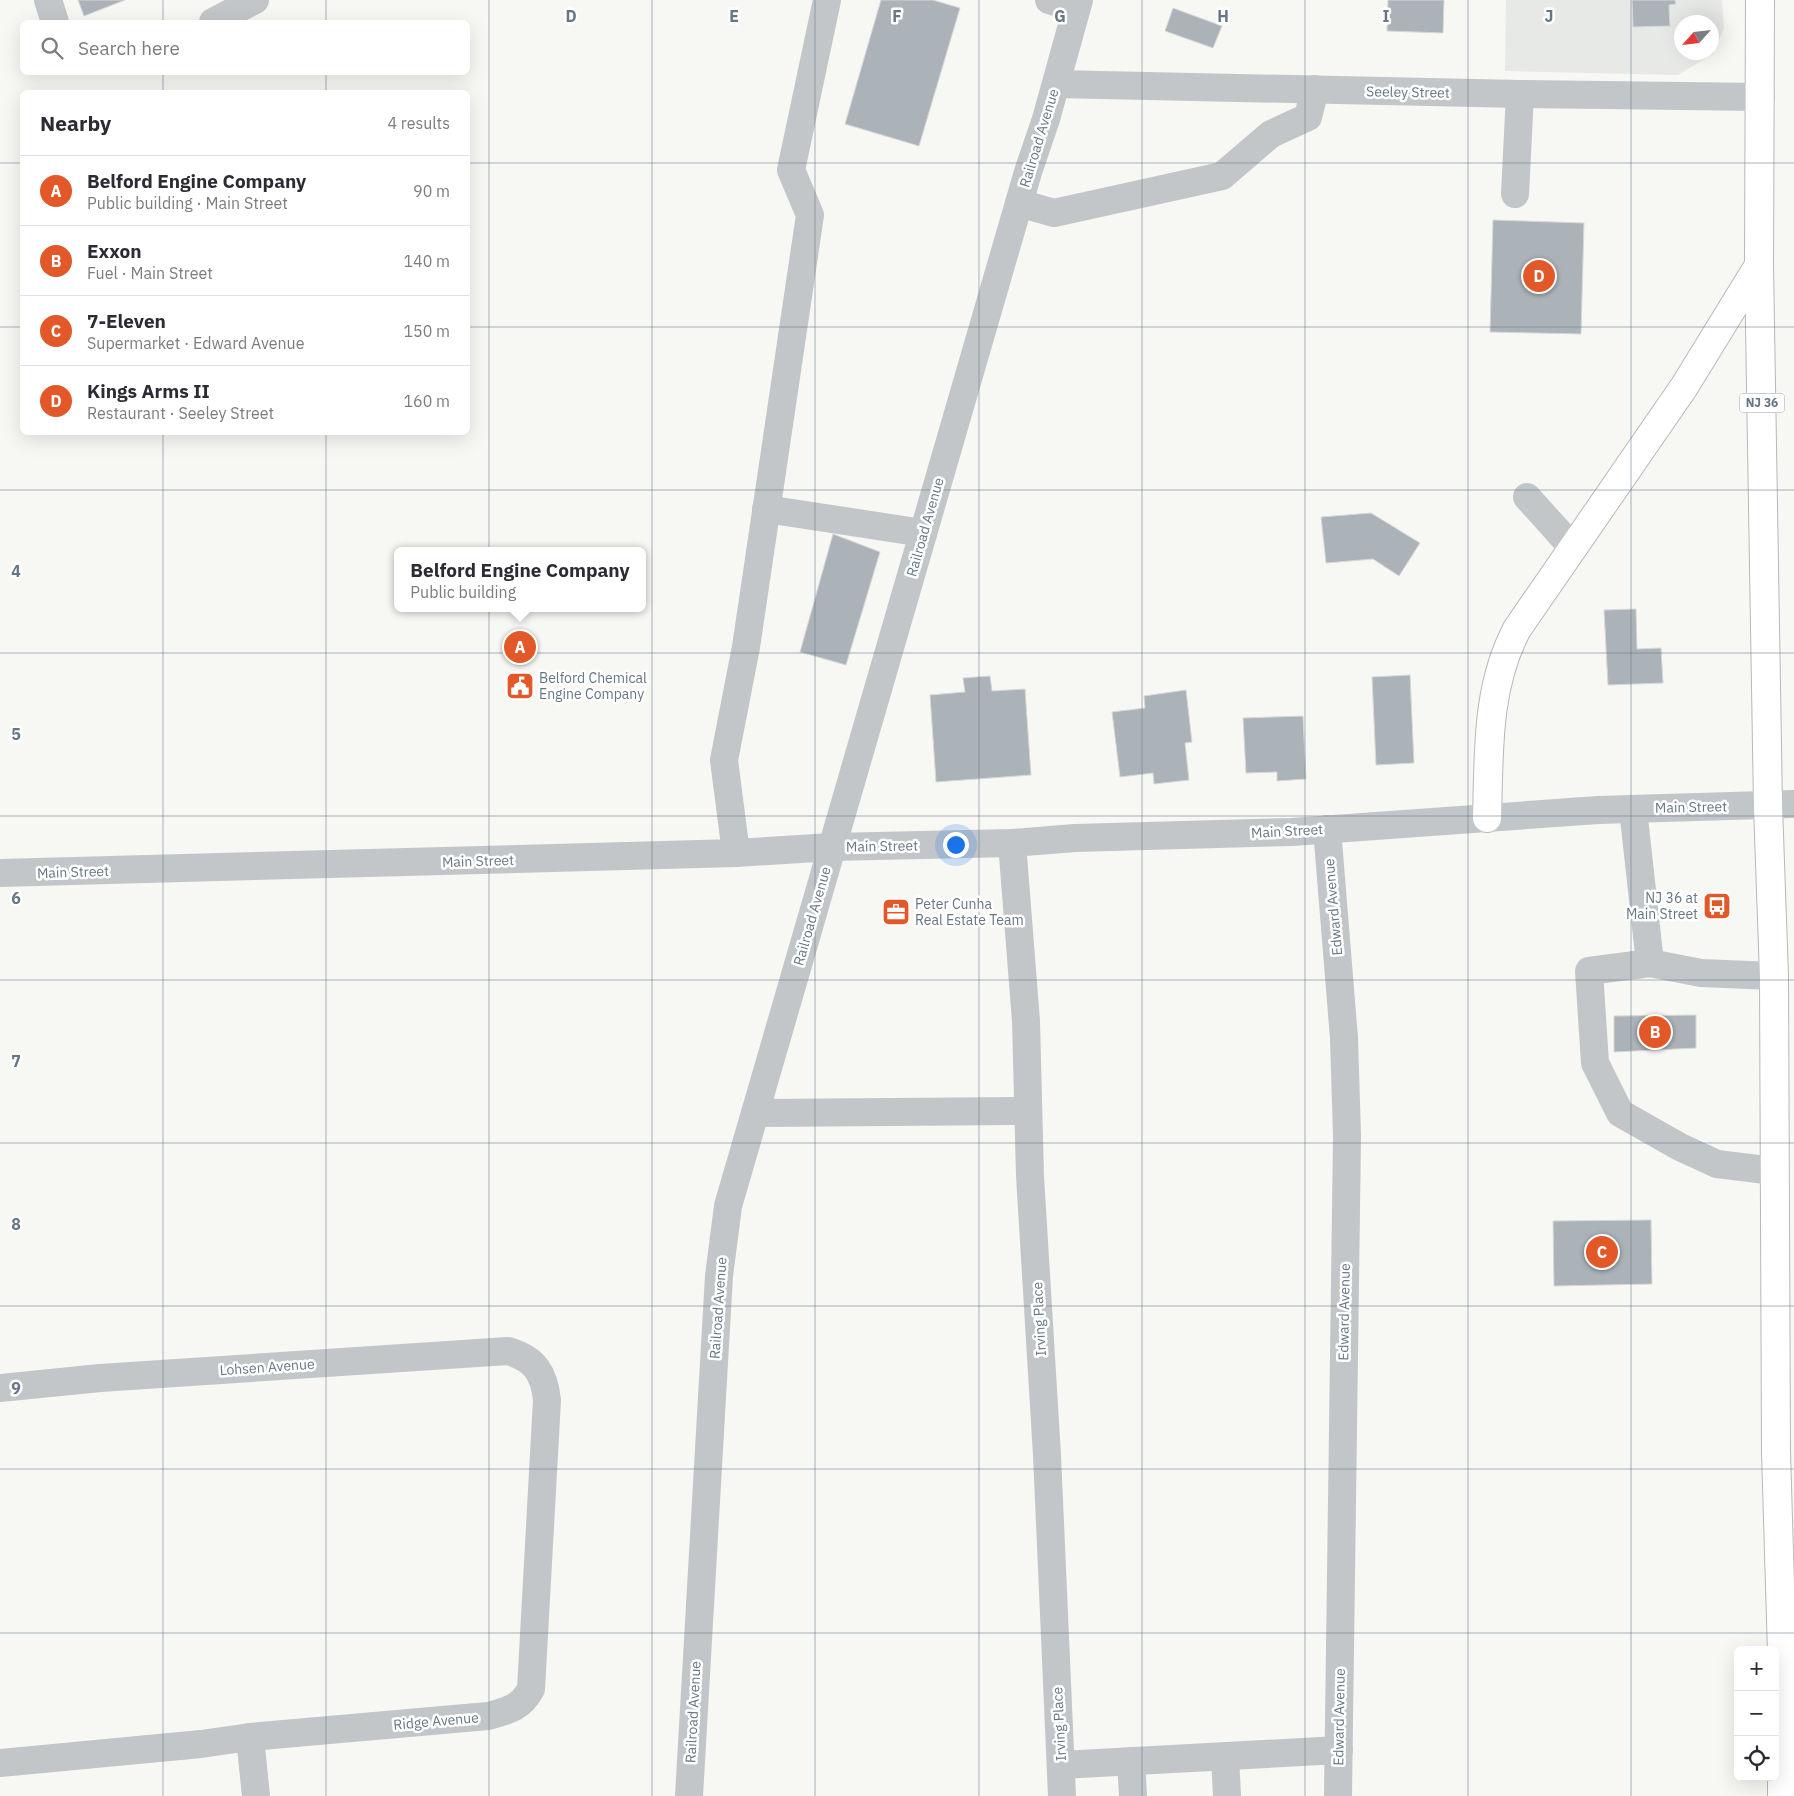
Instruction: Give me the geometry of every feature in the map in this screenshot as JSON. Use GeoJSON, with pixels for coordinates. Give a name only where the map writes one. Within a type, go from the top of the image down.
{"type":"FeatureCollection","features":[{"type":"Feature","properties":{"kind":"highway","name":"NJ 36"},"geometry":{"type":"LineString","coordinates":[[1760,0],[1759,264],[1781,805],[1774,976],[1774,1171],[1782,1796]]}},
{"type":"Feature","properties":{"kind":"highway"},"geometry":{"type":"LineString","coordinates":[[1487,818],[1492,700],[1504,653],[1517,629],[1684,387],[1759,264]]}},
{"type":"Feature","properties":{"kind":"street"},"geometry":{"type":"LineString","coordinates":[[48,0],[54,20]]}},
{"type":"Feature","properties":{"kind":"street"},"geometry":{"type":"LineString","coordinates":[[217,20],[255,0]]}},
{"type":"Feature","properties":{"kind":"street"},"geometry":{"type":"LineString","coordinates":[[736,853],[724,760],[746,647],[810,215],[791,170],[826,0]]}},
{"type":"Feature","properties":{"kind":"street"},"geometry":{"type":"LineString","coordinates":[[1049,0],[1077,5]]}},
{"type":"Feature","properties":{"kind":"street","name":"Railroad Avenue"},"geometry":{"type":"LineString","coordinates":[[689,1796],[719,1276],[728,1206],[1019,203],[1056,84],[1077,5]]}},
{"type":"Feature","properties":{"kind":"street","name":"Seeley Street"},"geometry":{"type":"LineString","coordinates":[[1056,84],[1761,97]]}},
{"type":"Feature","properties":{"kind":"street"},"geometry":{"type":"LineString","coordinates":[[1019,203],[1054,213],[1222,176],[1271,134],[1308,118],[1315,89]]}},
{"type":"Feature","properties":{"kind":"street"},"geometry":{"type":"LineString","coordinates":[[1514,194],[1520,94]]}},
{"type":"Feature","properties":{"kind":"street"},"geometry":{"type":"LineString","coordinates":[[1527,497],[1573,548]]}},
{"type":"Feature","properties":{"kind":"street"},"geometry":{"type":"LineString","coordinates":[[766,509],[923,534]]}},
{"type":"Feature","properties":{"kind":"street","name":"Main Street"},"geometry":{"type":"LineString","coordinates":[[0,874],[736,853],[832,847],[1012,843],[1075,838],[1327,829],[1633,809],[1781,805]]}},
{"type":"Feature","properties":{"kind":"street"},"geometry":{"type":"LineString","coordinates":[[1633,809],[1650,963]]}},
{"type":"Feature","properties":{"kind":"street","name":"Edward Avenue"},"geometry":{"type":"LineString","coordinates":[[1327,829],[1344,1038],[1347,1136],[1338,1796]]}},
{"type":"Feature","properties":{"kind":"street","name":"Irving Place"},"geometry":{"type":"LineString","coordinates":[[1012,843],[1026,1021],[1028,1111],[1062,1796]]}},
{"type":"Feature","properties":{"kind":"street"},"geometry":{"type":"LineString","coordinates":[[1774,976],[1701,974],[1650,963],[1588,971],[1596,1062],[1620,1113],[1680,1147],[1717,1164],[1774,1171]]}},
{"type":"Feature","properties":{"kind":"street"},"geometry":{"type":"LineString","coordinates":[[755,1113],[1028,1111]]}},
{"type":"Feature","properties":{"kind":"street","name":"Lohsen Avenue"},"geometry":{"type":"LineString","coordinates":[[0,1388],[100,1378],[508,1351],[522,1355],[531,1362]]}},
{"type":"Feature","properties":{"kind":"street","name":"Ridge Avenue"},"geometry":{"type":"LineString","coordinates":[[0,1763],[200,1744],[250,1736],[488,1716],[515,1709],[526,1699],[531,1689],[548,1400],[545,1380],[531,1362]]}},
{"type":"Feature","properties":{"kind":"street"},"geometry":{"type":"LineString","coordinates":[[250,1736],[256,1796]]}},
{"type":"Feature","properties":{"kind":"street"},"geometry":{"type":"LineString","coordinates":[[1061,1764],[1339,1750]]}},
{"type":"Feature","properties":{"kind":"street"},"geometry":{"type":"LineString","coordinates":[[1225,1756],[1227,1796]]}},
{"type":"Feature","properties":{"kind":"street"},"geometry":{"type":"LineString","coordinates":[[1131,1761],[1133,1796]]}},
{"type":"Feature","properties":{"kind":"shaded area"},"geometry":{"type":"Polygon","coordinates":[[[1506,0],[1722,0],[1724,28],[1719,40],[1719,15],[1674,15],[1674,60],[1703,60],[1678,75],[1505,71],[1506,0]]]}},
{"type":"Feature","properties":{"kind":"building"},"geometry":{"type":"Polygon","coordinates":[[[78,0],[125,0],[84,16],[78,0]]]}},
{"type":"Feature","properties":{"kind":"building"},"geometry":{"type":"Polygon","coordinates":[[[881,0],[933,0],[960,8],[919,146],[845,124],[881,0]]]}},
{"type":"Feature","properties":{"kind":"building"},"geometry":{"type":"Polygon","coordinates":[[[1388,0],[1444,0],[1443,33],[1387,31],[1388,0]]]}},
{"type":"Feature","properties":{"kind":"building"},"geometry":{"type":"Polygon","coordinates":[[[1632,0],[1675,0],[1676,4],[1669,5],[1670,26],[1633,27],[1632,0]]]}},
{"type":"Feature","properties":{"kind":"building"},"geometry":{"type":"Polygon","coordinates":[[[1173,8],[1222,26],[1213,48],[1165,31],[1173,8]]]}},
{"type":"Feature","properties":{"kind":"building"},"geometry":{"type":"Polygon","coordinates":[[[1493,220],[1584,223],[1581,334],[1490,332],[1493,220]]]}},
{"type":"Feature","properties":{"kind":"building"},"geometry":{"type":"Polygon","coordinates":[[[1371,513],[1420,543],[1399,576],[1373,559],[1326,563],[1321,517],[1371,513]]]}},
{"type":"Feature","properties":{"kind":"building"},"geometry":{"type":"Polygon","coordinates":[[[833,534],[880,552],[846,665],[800,652],[833,534]]]}},
{"type":"Feature","properties":{"kind":"building"},"geometry":{"type":"Polygon","coordinates":[[[1636,609],[1637,649],[1661,648],[1663,683],[1608,685],[1604,610],[1636,609]]]}},
{"type":"Feature","properties":{"kind":"building"},"geometry":{"type":"Polygon","coordinates":[[[1410,675],[1414,763],[1376,765],[1372,677],[1410,675]]]}},
{"type":"Feature","properties":{"kind":"building"},"geometry":{"type":"Polygon","coordinates":[[[990,676],[992,691],[1025,689],[1031,775],[936,782],[930,695],[965,692],[963,678],[990,676]]]}},
{"type":"Feature","properties":{"kind":"building"},"geometry":{"type":"Polygon","coordinates":[[[1186,690],[1192,742],[1185,743],[1189,780],[1154,784],[1153,773],[1120,777],[1112,712],[1145,708],[1144,696],[1186,690]]]}},
{"type":"Feature","properties":{"kind":"building"},"geometry":{"type":"Polygon","coordinates":[[[1303,716],[1306,779],[1277,781],[1277,772],[1246,773],[1243,718],[1303,716]]]}},
{"type":"Feature","properties":{"kind":"building"},"geometry":{"type":"Polygon","coordinates":[[[1696,1015],[1696,1048],[1614,1052],[1614,1016],[1696,1015]]]}},
{"type":"Feature","properties":{"kind":"building"},"geometry":{"type":"Polygon","coordinates":[[[1651,1220],[1652,1284],[1554,1286],[1553,1221],[1651,1220]]]}},
{"type":"Feature","properties":{"kind":"place","name":"Kings Arms II"},"geometry":{"type":"Point","coordinates":[1539,276]}},
{"type":"Feature","properties":{"kind":"place","name":"Belford Engine Company"},"geometry":{"type":"Point","coordinates":[520,647]}},
{"type":"Feature","properties":{"kind":"place","name":"Belford Chemical Engine Company"},"geometry":{"type":"Point","coordinates":[520,686]}},
{"type":"Feature","properties":{"kind":"place","name":"NJ 36 at Main Street"},"geometry":{"type":"Point","coordinates":[1717,906]}},
{"type":"Feature","properties":{"kind":"place","name":"Peter Cunha Real Estate Team"},"geometry":{"type":"Point","coordinates":[896,912]}},
{"type":"Feature","properties":{"kind":"place","name":"Exxon"},"geometry":{"type":"Point","coordinates":[1655,1032]}},
{"type":"Feature","properties":{"kind":"place","name":"7-Eleven"},"geometry":{"type":"Point","coordinates":[1602,1252]}}]}
